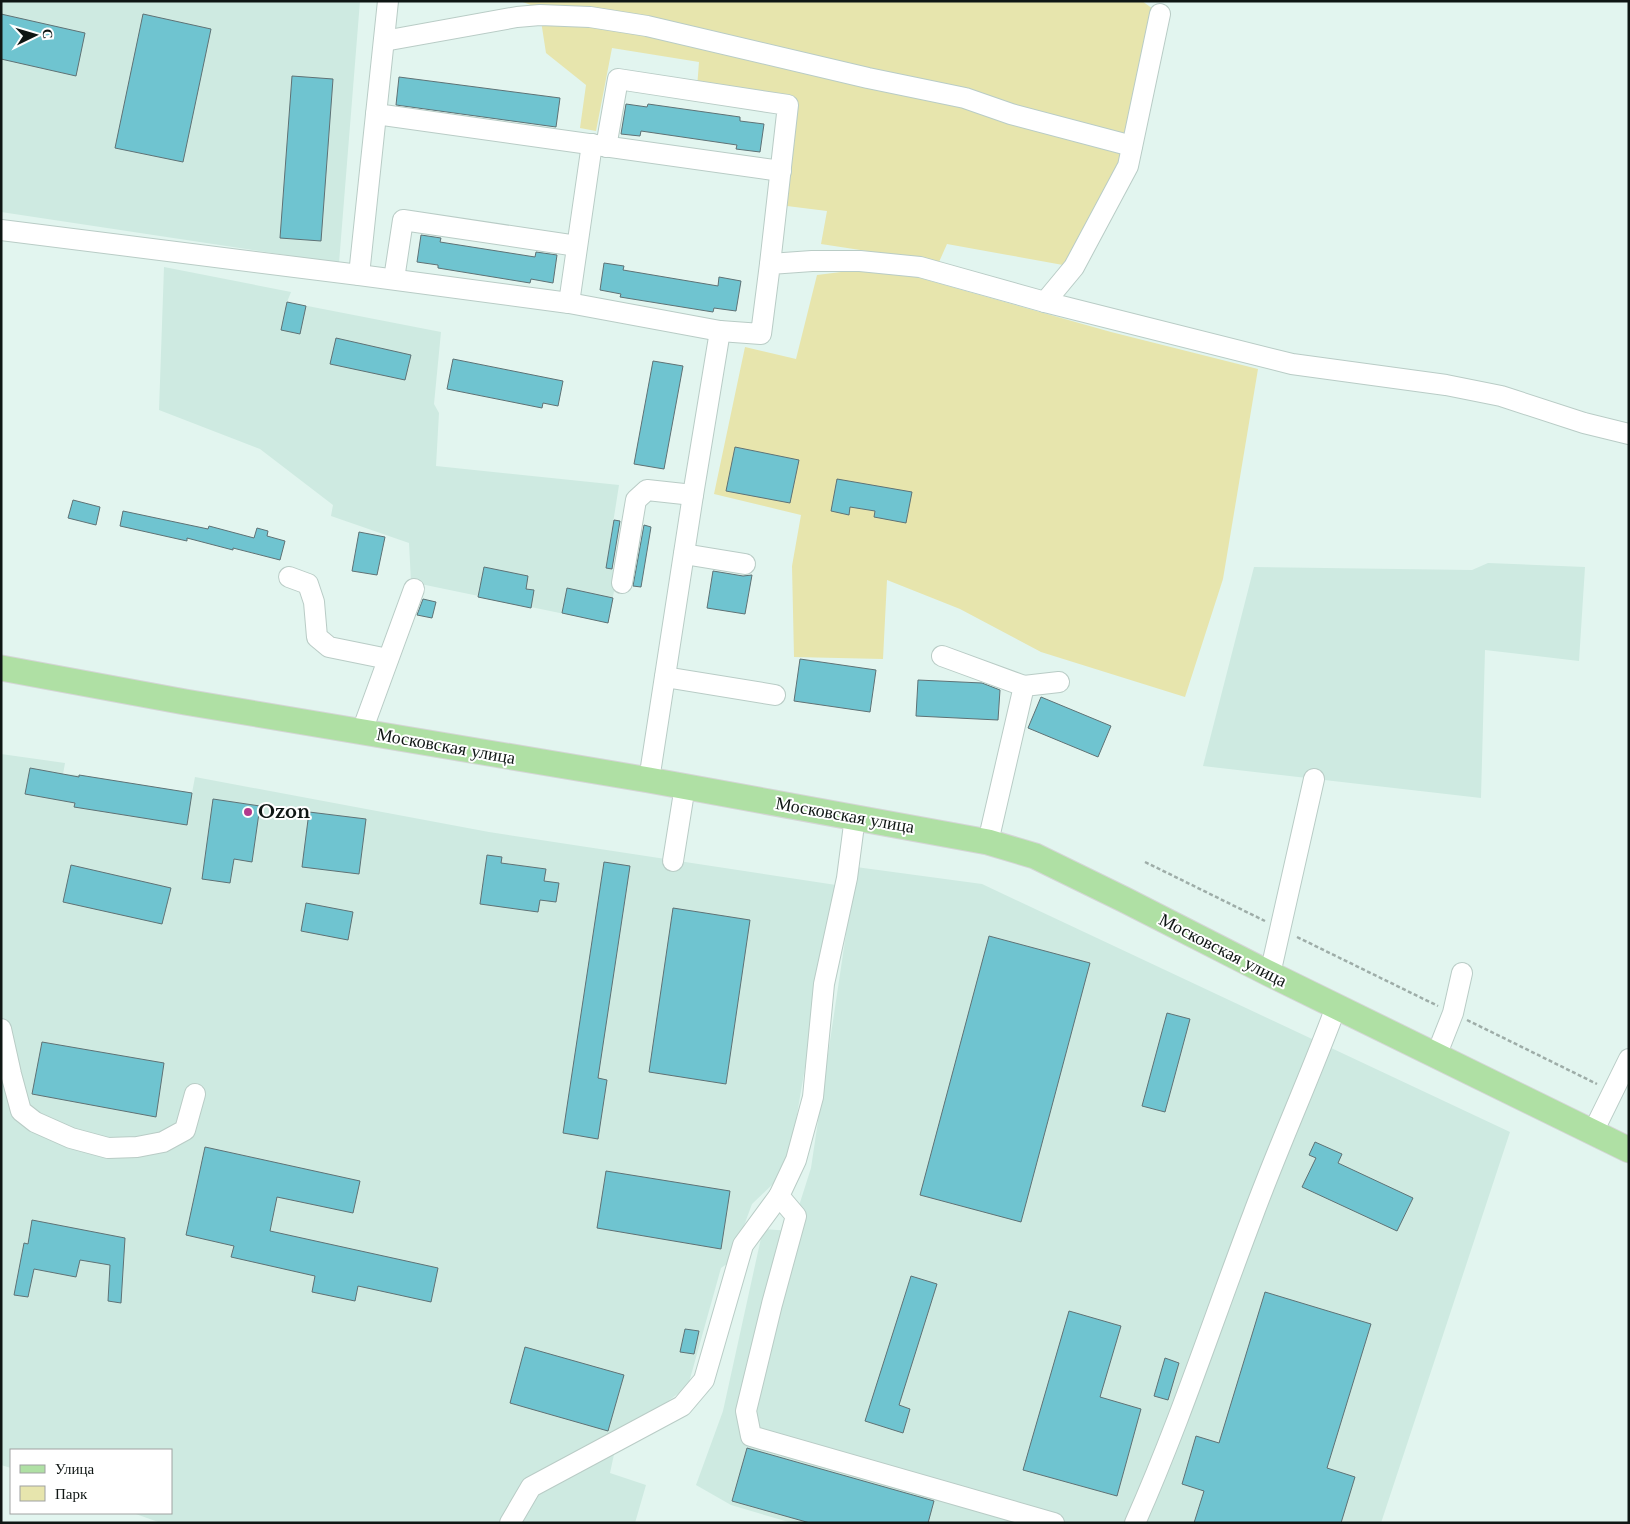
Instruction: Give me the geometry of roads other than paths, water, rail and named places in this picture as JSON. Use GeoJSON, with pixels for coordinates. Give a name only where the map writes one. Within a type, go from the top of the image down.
{"type":"FeatureCollection","features":[{"type":"Feature","properties":{"kind":"main road","name":"Московская улица"},"geometry":{"type":"LineString","coordinates":[[1,668],[185,702],[685,786],[988,842],[1035,856],[1336,1007],[1629,1150]]}},
{"type":"Feature","properties":{"kind":"street"},"geometry":{"type":"LineString","coordinates":[[359,275],[388,1]]}},
{"type":"Feature","properties":{"kind":"street"},"geometry":{"type":"LineString","coordinates":[[1045,302],[1074,268],[1128,166],[1160,14]]}},
{"type":"Feature","properties":{"kind":"street"},"geometry":{"type":"LineString","coordinates":[[384,41],[517,17],[540,15],[590,17],[647,26],[868,78],[965,98],[1011,114],[1132,146]]}},
{"type":"Feature","properties":{"kind":"street"},"geometry":{"type":"LineString","coordinates":[[1,230],[394,279],[569,303],[720,331],[761,334],[788,105],[618,79],[599,145],[577,246],[569,303]]}},
{"type":"Feature","properties":{"kind":"street"},"geometry":{"type":"LineString","coordinates":[[376,114],[781,171]]}},
{"type":"Feature","properties":{"kind":"street"},"geometry":{"type":"LineString","coordinates":[[394,279],[403,220],[577,246]]}},
{"type":"Feature","properties":{"kind":"street"},"geometry":{"type":"LineString","coordinates":[[770,264],[812,261],[860,262],[920,267],[1045,302],[1292,364],[1446,385],[1501,396],[1584,423],[1629,434]]}},
{"type":"Feature","properties":{"kind":"street"},"geometry":{"type":"LineString","coordinates":[[649,780],[692,495],[720,331]]}},
{"type":"Feature","properties":{"kind":"street"},"geometry":{"type":"LineString","coordinates":[[622,583],[636,500],[648,490],[692,495]]}},
{"type":"Feature","properties":{"kind":"street"},"geometry":{"type":"LineString","coordinates":[[684,554],[745,564]]}},
{"type":"Feature","properties":{"kind":"street"},"geometry":{"type":"LineString","coordinates":[[289,577],[308,584],[314,602],[318,637],[329,647],[388,659]]}},
{"type":"Feature","properties":{"kind":"street"},"geometry":{"type":"LineString","coordinates":[[362,731],[414,589]]}},
{"type":"Feature","properties":{"kind":"street"},"geometry":{"type":"LineString","coordinates":[[942,656],[1024,686],[1060,682]]}},
{"type":"Feature","properties":{"kind":"street"},"geometry":{"type":"LineString","coordinates":[[665,677],[775,696]]}},
{"type":"Feature","properties":{"kind":"street"},"geometry":{"type":"LineString","coordinates":[[988,842],[1024,686]]}},
{"type":"Feature","properties":{"kind":"street"},"geometry":{"type":"LineString","coordinates":[[1270,974],[1314,779]]}},
{"type":"Feature","properties":{"kind":"street"},"geometry":{"type":"LineString","coordinates":[[673,861],[685,786]]}},
{"type":"Feature","properties":{"kind":"street"},"geometry":{"type":"LineString","coordinates":[[510,1523],[531,1487],[682,1406],[704,1380],[743,1245],[779,1196],[796,1160],[813,1097],[824,984],[847,878],[855,817]]}},
{"type":"Feature","properties":{"kind":"street"},"geometry":{"type":"LineString","coordinates":[[1436,1056],[1453,1013],[1462,973]]}},
{"type":"Feature","properties":{"kind":"street"},"geometry":{"type":"LineString","coordinates":[[1135,1523],[1172,1431],[1254,1212],[1336,1007]]}},
{"type":"Feature","properties":{"kind":"street"},"geometry":{"type":"LineString","coordinates":[[1,1029],[21,1111],[35,1122],[71,1138],[108,1148],[163,1142],[185,1130],[195,1094]]}},
{"type":"Feature","properties":{"kind":"street"},"geometry":{"type":"LineString","coordinates":[[1592,1132],[1629,1059]]}},
{"type":"Feature","properties":{"kind":"street"},"geometry":{"type":"LineString","coordinates":[[779,1196],[796,1216],[746,1411],[751,1436],[1054,1523]]}},
{"type":"Feature","properties":{"kind":"place","name":"Ozon"},"geometry":{"type":"Point","coordinates":[248,812]}}]}
